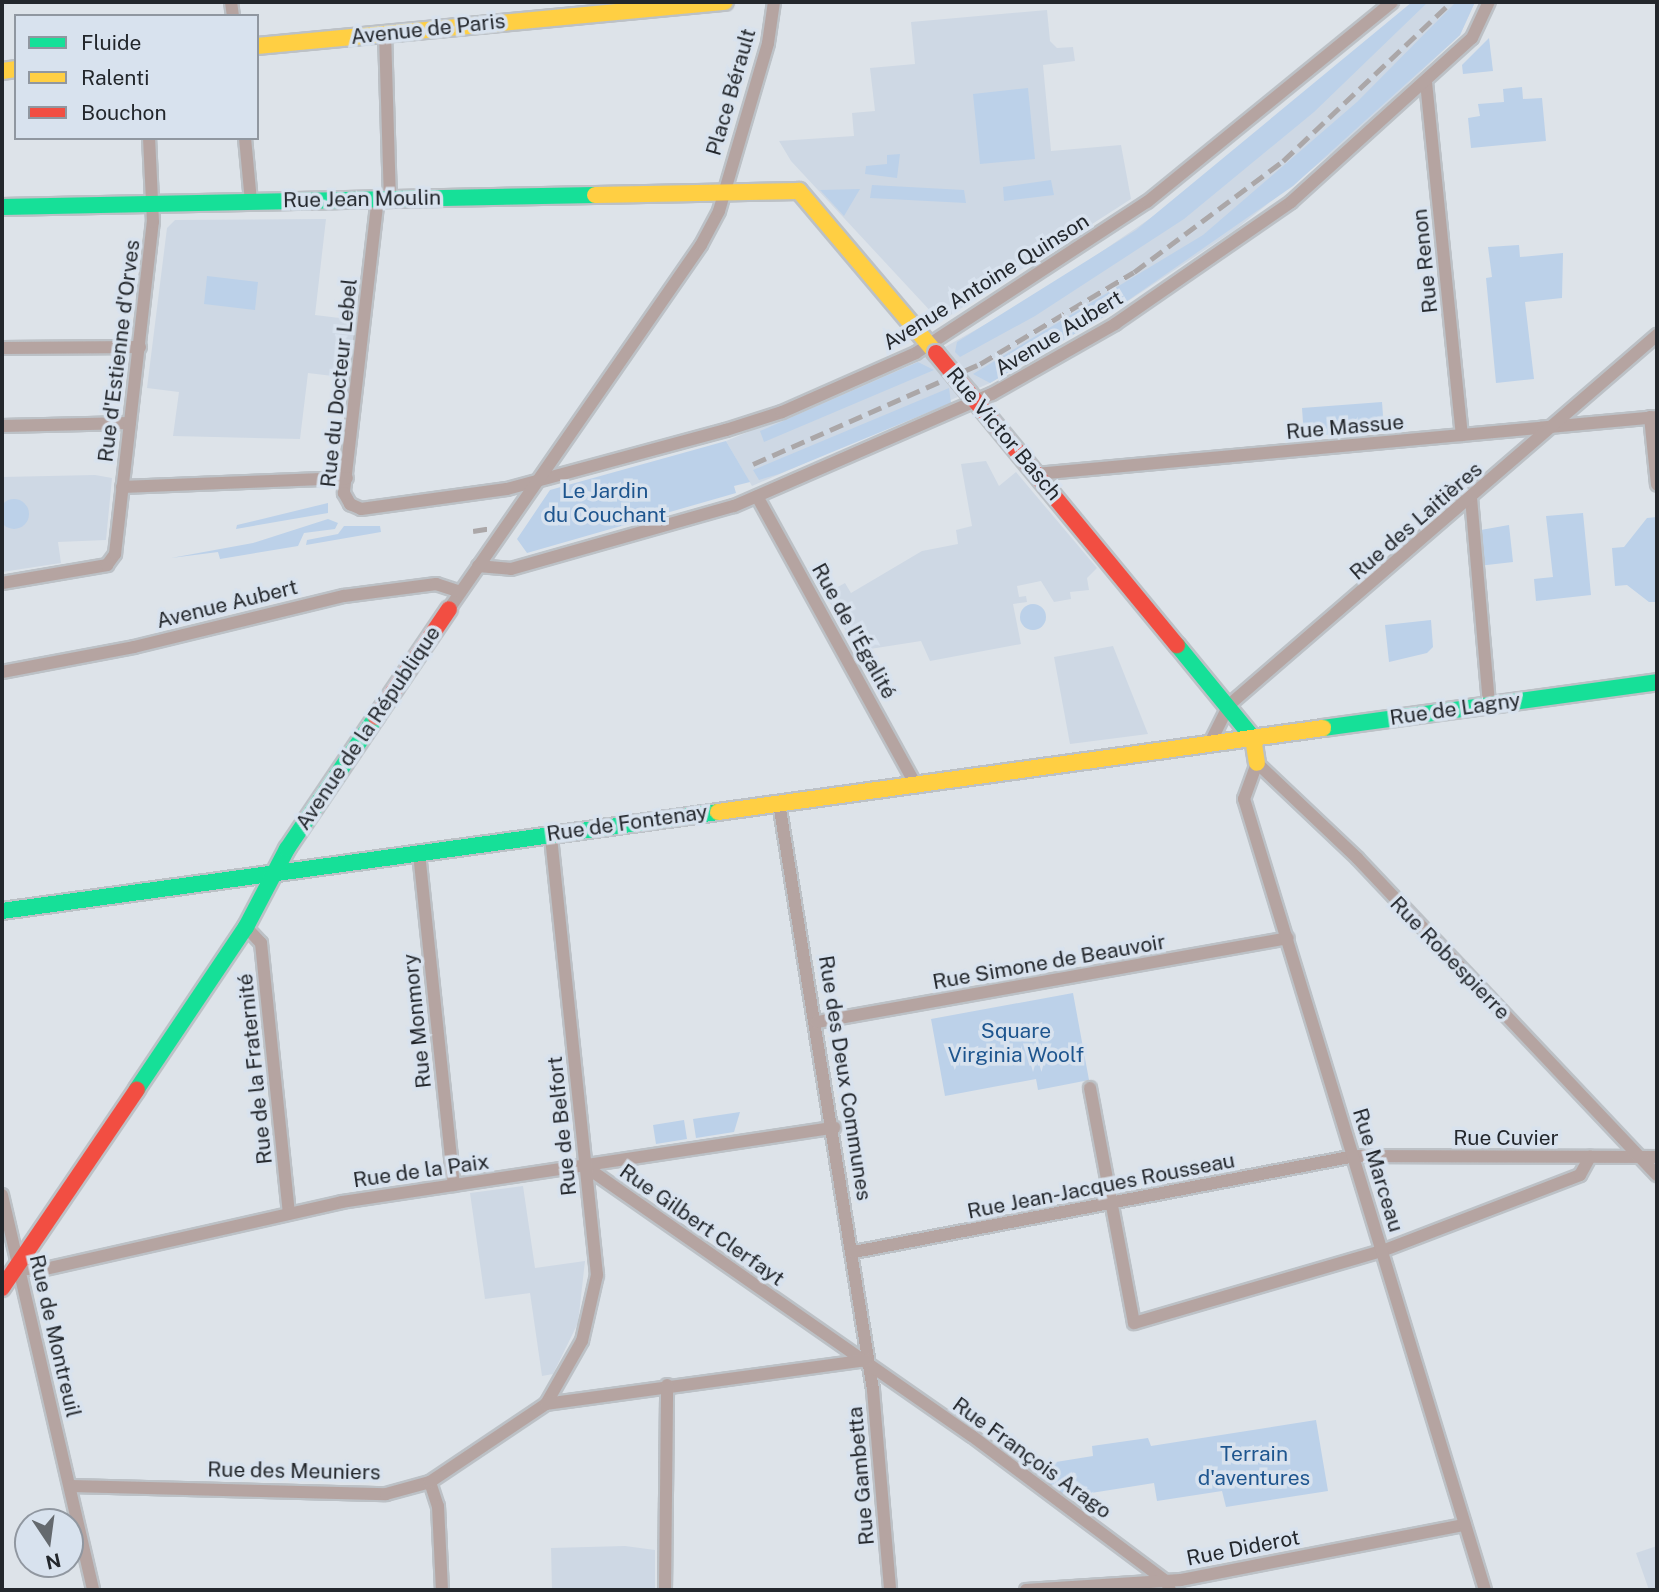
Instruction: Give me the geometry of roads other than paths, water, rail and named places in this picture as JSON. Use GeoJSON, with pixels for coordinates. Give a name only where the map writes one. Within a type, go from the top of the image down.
{"type":"FeatureCollection","features":[{"type":"Feature","properties":{"kind":"street","name":"Avenue de Paris"},"geometry":{"type":"LineString","coordinates":[[259,46],[678,4],[725,2]]}},
{"type":"Feature","properties":{"kind":"street","name":"Place Bérault"},"geometry":{"type":"LineString","coordinates":[[723,192],[768,43],[774,2]]}},
{"type":"Feature","properties":{"kind":"street","name":"Avenue Antoine Quinson"},"geometry":{"type":"LineString","coordinates":[[539,481],[782,412],[932,348],[1147,202],[1392,2]]}},
{"type":"Feature","properties":{"kind":"street","name":"Avenue Aubert"},"geometry":{"type":"LineString","coordinates":[[478,566],[511,569],[758,498],[973,398],[1115,324],[1247,236],[1426,82],[1472,38],[1489,2]]}},
{"type":"Feature","properties":{"kind":"street","name":"Rue du Docteur Lebel"},"geometry":{"type":"LineString","coordinates":[[385,33],[384,197],[346,478],[346,500],[354,508],[418,502],[539,481]]}},
{"type":"Feature","properties":{"kind":"street","name":"Rue Renon"},"geometry":{"type":"LineString","coordinates":[[1426,82],[1462,435]]}},
{"type":"Feature","properties":{"kind":"street","name":"Rue d'Estienne d'Orves"},"geometry":{"type":"LineString","coordinates":[[2,583],[107,565],[115,554],[154,202],[149,140]]}},
{"type":"Feature","properties":{"kind":"street"},"geometry":{"type":"LineString","coordinates":[[245,140],[251,201]]}},
{"type":"Feature","properties":{"kind":"street","name":"Rue Victor Basch"},"geometry":{"type":"LineString","coordinates":[[723,192],[799,191],[1229,705],[1253,738]]}},
{"type":"Feature","properties":{"kind":"street","name":"Rue Jean Moulin"},"geometry":{"type":"LineString","coordinates":[[2,207],[723,192]]}},
{"type":"Feature","properties":{"kind":"street","name":"Avenue de la République"},"geometry":{"type":"LineString","coordinates":[[2,1288],[246,927],[274,874],[460,592],[701,245],[723,192]]}},
{"type":"Feature","properties":{"kind":"street","name":"Rue des Laitières"},"geometry":{"type":"LineString","coordinates":[[1211,741],[1229,705],[1657,335]]}},
{"type":"Feature","properties":{"kind":"street"},"geometry":{"type":"LineString","coordinates":[[2,348],[140,347]]}},
{"type":"Feature","properties":{"kind":"street","name":"Rue Massue"},"geometry":{"type":"LineString","coordinates":[[1036,474],[1654,417]]}},
{"type":"Feature","properties":{"kind":"street"},"geometry":{"type":"LineString","coordinates":[[1654,417],[1657,485]]}},
{"type":"Feature","properties":{"kind":"street"},"geometry":{"type":"LineString","coordinates":[[2,426],[130,424]]}},
{"type":"Feature","properties":{"kind":"street"},"geometry":{"type":"LineString","coordinates":[[122,487],[346,478]]}},
{"type":"Feature","properties":{"kind":"street","name":"Rue de l'Égalité"},"geometry":{"type":"LineString","coordinates":[[758,498],[915,783]]}},
{"type":"Feature","properties":{"kind":"street"},"geometry":{"type":"LineString","coordinates":[[1471,498],[1489,705]]}},
{"type":"Feature","properties":{"kind":"street","name":"Avenue Aubert"},"geometry":{"type":"LineString","coordinates":[[2,672],[344,596],[436,584],[460,592]]}},
{"type":"Feature","properties":{"kind":"street","name":"Rue de Lagny"},"geometry":{"type":"LineString","coordinates":[[1253,738],[1657,682]]}},
{"type":"Feature","properties":{"kind":"street"},"geometry":{"type":"LineString","coordinates":[[1253,738],[1257,763]]}},
{"type":"Feature","properties":{"kind":"street","name":"Rue de Fontenay"},"geometry":{"type":"LineString","coordinates":[[2,911],[1211,741],[1253,738]]}},
{"type":"Feature","properties":{"kind":"street","name":"Rue Marceau"},"geometry":{"type":"LineString","coordinates":[[1257,763],[1244,799],[1485,1590]]}},
{"type":"Feature","properties":{"kind":"street","name":"Rue Robespierre"},"geometry":{"type":"LineString","coordinates":[[1257,763],[1357,859],[1657,1175]]}},
{"type":"Feature","properties":{"kind":"street","name":"Rue des Deux Communes"},"geometry":{"type":"LineString","coordinates":[[779,803],[854,1252],[866,1360]]}},
{"type":"Feature","properties":{"kind":"street","name":"Rue de Belfort"},"geometry":{"type":"LineString","coordinates":[[546,1404],[582,1341],[597,1275],[551,834]]}},
{"type":"Feature","properties":{"kind":"street","name":"Rue Monmory"},"geometry":{"type":"LineString","coordinates":[[419,853],[454,1185]]}},
{"type":"Feature","properties":{"kind":"street","name":"Rue de la Fraternité"},"geometry":{"type":"LineString","coordinates":[[246,927],[261,943],[289,1213]]}},
{"type":"Feature","properties":{"kind":"street","name":"Rue Simone de Beauvoir"},"geometry":{"type":"LineString","coordinates":[[817,1023],[1288,938]]}},
{"type":"Feature","properties":{"kind":"street"},"geometry":{"type":"LineString","coordinates":[[1090,1088],[1134,1323],[1382,1251],[1580,1175],[1590,1157]]}},
{"type":"Feature","properties":{"kind":"street","name":"Rue de la Paix"},"geometry":{"type":"LineString","coordinates":[[17,1269],[45,1269],[289,1213],[454,1185],[834,1128]]}},
{"type":"Feature","properties":{"kind":"street","name":"Rue Cuvier"},"geometry":{"type":"LineString","coordinates":[[1354,1156],[1657,1157]]}},
{"type":"Feature","properties":{"kind":"street","name":"Rue Jean-Jacques Rousseau"},"geometry":{"type":"LineString","coordinates":[[854,1252],[1110,1205],[1354,1156]]}},
{"type":"Feature","properties":{"kind":"street","name":"Rue Gilbert Clerfayt"},"geometry":{"type":"LineString","coordinates":[[586,1167],[772,1294],[837,1346],[866,1360]]}},
{"type":"Feature","properties":{"kind":"street","name":"Rue de Montreuil"},"geometry":{"type":"LineString","coordinates":[[2,1195],[93,1590]]}},
{"type":"Feature","properties":{"kind":"street","name":"Avenue de la République"},"geometry":{"type":"LineString","coordinates":[[2,1300],[17,1269]]}},
{"type":"Feature","properties":{"kind":"street","name":"Rue des Meuniers"},"geometry":{"type":"LineString","coordinates":[[71,1486],[386,1494],[430,1482],[546,1404],[667,1385],[866,1360]]}},
{"type":"Feature","properties":{"kind":"street","name":"Rue François Arago"},"geometry":{"type":"LineString","coordinates":[[866,1360],[1168,1586]]}},
{"type":"Feature","properties":{"kind":"street","name":"Rue Gambetta"},"geometry":{"type":"LineString","coordinates":[[866,1360],[873,1390],[890,1590]]}},
{"type":"Feature","properties":{"kind":"street"},"geometry":{"type":"LineString","coordinates":[[664,1590],[667,1385]]}},
{"type":"Feature","properties":{"kind":"street"},"geometry":{"type":"LineString","coordinates":[[430,1482],[438,1506],[442,1590]]}},
{"type":"Feature","properties":{"kind":"street","name":"Rue Diderot"},"geometry":{"type":"LineString","coordinates":[[1026,1590],[1168,1586],[1465,1525]]}},
{"type":"Feature","properties":{"kind":"railway"},"geometry":{"type":"LineString","coordinates":[[753,464],[980,364],[1134,272],[1283,161],[1451,2]]}},
{"type":"Feature","properties":{"kind":"railway"},"geometry":{"type":"LineString","coordinates":[[473,531],[492,528]]}},
{"type":"Feature","properties":{"kind":"park label","name":"Le Jardin du Couchant"},"geometry":{"type":"Point","coordinates":[605,503]}},
{"type":"Feature","properties":{"kind":"park label","name":"Square Virginia Woolf"},"geometry":{"type":"Point","coordinates":[1016,1043]}},
{"type":"Feature","properties":{"kind":"park label","name":"Terrain d'aventures"},"geometry":{"type":"Point","coordinates":[1254,1466]}}]}
